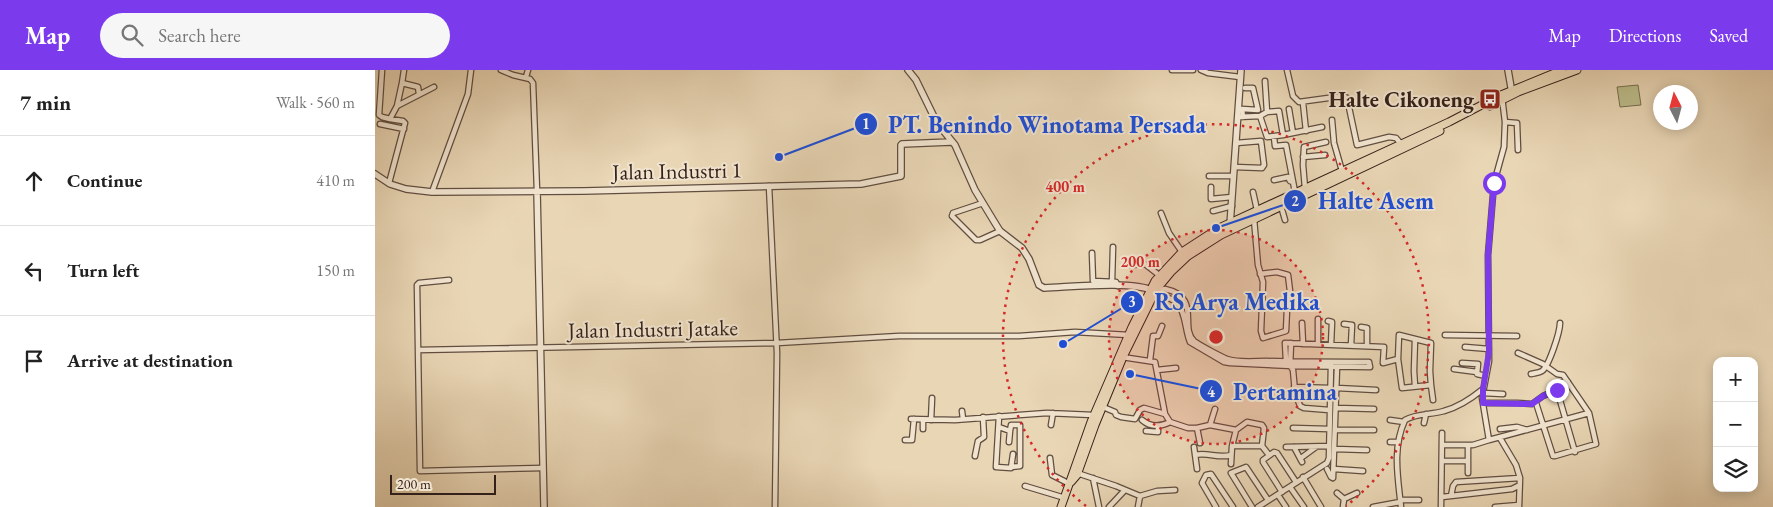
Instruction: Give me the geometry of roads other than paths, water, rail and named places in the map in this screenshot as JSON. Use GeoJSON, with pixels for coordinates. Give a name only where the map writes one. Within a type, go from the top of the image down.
{"type":"FeatureCollection","features":[{"type":"Feature","properties":{"kind":"highway"},"geometry":{"type":"LineString","coordinates":[[1512,93],[1562,70]]}},
{"type":"Feature","properties":{"kind":"highway"},"geometry":{"type":"LineString","coordinates":[[1131,336],[1138,327],[1159,276],[1196,242],[1230,227],[1295,192],[1427,135],[1502,97],[1577,70]]}},
{"type":"Feature","properties":{"kind":"highway"},"geometry":{"type":"LineString","coordinates":[[1254,214],[1281,206],[1406,144]]}},
{"type":"Feature","properties":{"kind":"highway"},"geometry":{"type":"LineString","coordinates":[[1063,504],[1093,416],[1153,290],[1187,256],[1230,227]]}},
{"type":"Feature","properties":{"kind":"highway"},"geometry":{"type":"LineString","coordinates":[[1070,483],[1077,473],[1103,407],[1120,356]]}},
{"type":"Feature","properties":{"kind":"street"},"geometry":{"type":"LineString","coordinates":[[382,70],[379,112],[382,117],[405,123],[389,183]]}},
{"type":"Feature","properties":{"kind":"street"},"geometry":{"type":"LineString","coordinates":[[390,119],[397,106],[404,70]]}},
{"type":"Feature","properties":{"kind":"street"},"geometry":{"type":"LineString","coordinates":[[432,192],[468,94],[471,70]]}},
{"type":"Feature","properties":{"kind":"street"},"geometry":{"type":"LineString","coordinates":[[501,70],[517,77],[526,77],[533,80],[544,507]]}},
{"type":"Feature","properties":{"kind":"street"},"geometry":{"type":"LineString","coordinates":[[526,77],[528,70]]}},
{"type":"Feature","properties":{"kind":"street"},"geometry":{"type":"LineString","coordinates":[[908,70],[920,86],[937,123],[958,150],[983,203],[1000,231],[1022,248],[1029,259],[1035,279],[1041,287],[1118,286],[1171,291],[1185,302],[1188,309],[1189,330],[1192,338],[1225,360]]}},
{"type":"Feature","properties":{"kind":"street"},"geometry":{"type":"LineString","coordinates":[[1172,70],[1193,70]]}},
{"type":"Feature","properties":{"kind":"street"},"geometry":{"type":"LineString","coordinates":[[1201,70],[1208,73],[1240,73],[1241,117]]}},
{"type":"Feature","properties":{"kind":"street"},"geometry":{"type":"LineString","coordinates":[[1287,70],[1293,96],[1299,102],[1346,97],[1356,144],[1359,145],[1389,137],[1396,138],[1406,144]]}},
{"type":"Feature","properties":{"kind":"street"},"geometry":{"type":"LineString","coordinates":[[1508,70],[1512,93]]}},
{"type":"Feature","properties":{"kind":"street"},"geometry":{"type":"LineString","coordinates":[[1265,82],[1267,110]]}},
{"type":"Feature","properties":{"kind":"street"},"geometry":{"type":"LineString","coordinates":[[401,83],[418,87],[419,94]]}},
{"type":"Feature","properties":{"kind":"street"},"geometry":{"type":"LineString","coordinates":[[397,106],[434,88]]}},
{"type":"Feature","properties":{"kind":"street"},"geometry":{"type":"LineString","coordinates":[[1245,88],[1253,88],[1257,110]]}},
{"type":"Feature","properties":{"kind":"street"},"geometry":{"type":"LineString","coordinates":[[1489,440],[1483,403],[1489,349],[1488,255],[1494,183],[1503,153],[1505,122],[1502,97]]}},
{"type":"Feature","properties":{"kind":"street"},"geometry":{"type":"LineString","coordinates":[[1303,103],[1306,130]]}},
{"type":"Feature","properties":{"kind":"street"},"geometry":{"type":"LineString","coordinates":[[1289,109],[1293,133]]}},
{"type":"Feature","properties":{"kind":"street"},"geometry":{"type":"LineString","coordinates":[[1230,227],[1236,143],[1242,110],[1279,111],[1283,135]]}},
{"type":"Feature","properties":{"kind":"street"},"geometry":{"type":"LineString","coordinates":[[1241,117],[1260,116],[1267,110]]}},
{"type":"Feature","properties":{"kind":"street"},"geometry":{"type":"LineString","coordinates":[[1260,116],[1266,136],[1274,137],[1322,127]]}},
{"type":"Feature","properties":{"kind":"street"},"geometry":{"type":"LineString","coordinates":[[382,117],[377,123],[404,129]]}},
{"type":"Feature","properties":{"kind":"street"},"geometry":{"type":"LineString","coordinates":[[1332,120],[1334,144],[1342,171]]}},
{"type":"Feature","properties":{"kind":"street"},"geometry":{"type":"LineString","coordinates":[[1505,122],[1517,123],[1518,150]]}},
{"type":"Feature","properties":{"kind":"street"},"geometry":{"type":"LineString","coordinates":[[1274,137],[1275,146],[1286,144],[1295,192]]}},
{"type":"Feature","properties":{"kind":"street"},"geometry":{"type":"LineString","coordinates":[[1234,167],[1263,168],[1264,166],[1261,141],[1236,143]]}},
{"type":"Feature","properties":{"kind":"street","name":"Jalan Industri 1"},"geometry":{"type":"LineString","coordinates":[[375,174],[389,183],[416,191],[432,192],[585,191],[861,184],[895,178],[902,174],[902,144],[951,142]]}},
{"type":"Feature","properties":{"kind":"street"},"geometry":{"type":"LineString","coordinates":[[1305,188],[1303,157],[1305,146],[1326,142]]}},
{"type":"Feature","properties":{"kind":"street"},"geometry":{"type":"LineString","coordinates":[[1303,157],[1325,155]]}},
{"type":"Feature","properties":{"kind":"street"},"geometry":{"type":"LineString","coordinates":[[1209,176],[1233,176]]}},
{"type":"Feature","properties":{"kind":"street"},"geometry":{"type":"LineString","coordinates":[[1274,180],[1289,178],[1293,182]]}},
{"type":"Feature","properties":{"kind":"street"},"geometry":{"type":"LineString","coordinates":[[769,186],[777,343],[775,507]]}},
{"type":"Feature","properties":{"kind":"street"},"geometry":{"type":"LineString","coordinates":[[1211,187],[1211,199],[1232,197]]}},
{"type":"Feature","properties":{"kind":"street"},"geometry":{"type":"LineString","coordinates":[[1253,192],[1260,274],[1263,285],[1261,331],[1263,338],[1286,331],[1290,291],[1288,275],[1277,272],[1260,274]]}},
{"type":"Feature","properties":{"kind":"street"},"geometry":{"type":"LineString","coordinates":[[983,203],[953,213],[952,216],[977,240],[1000,231]]}},
{"type":"Feature","properties":{"kind":"street"},"geometry":{"type":"LineString","coordinates":[[1213,211],[1231,206]]}},
{"type":"Feature","properties":{"kind":"street"},"geometry":{"type":"LineString","coordinates":[[1281,206],[1285,220]]}},
{"type":"Feature","properties":{"kind":"street"},"geometry":{"type":"LineString","coordinates":[[1161,213],[1169,233],[1183,252]]}},
{"type":"Feature","properties":{"kind":"street"},"geometry":{"type":"LineString","coordinates":[[1112,282],[1113,247]]}},
{"type":"Feature","properties":{"kind":"street"},"geometry":{"type":"LineString","coordinates":[[1092,253],[1094,282],[1117,282],[1118,286]]}},
{"type":"Feature","properties":{"kind":"street"},"geometry":{"type":"LineString","coordinates":[[1131,265],[1145,265],[1159,276]]}},
{"type":"Feature","properties":{"kind":"street"},"geometry":{"type":"LineString","coordinates":[[449,280],[417,284],[420,471],[543,468]]}},
{"type":"Feature","properties":{"kind":"street"},"geometry":{"type":"LineString","coordinates":[[1153,290],[1175,301],[1180,306],[1190,342],[1225,360],[1369,368],[1369,363],[1333,365]]}},
{"type":"Feature","properties":{"kind":"street"},"geometry":{"type":"LineString","coordinates":[[1167,298],[1171,291]]}},
{"type":"Feature","properties":{"kind":"street"},"geometry":{"type":"LineString","coordinates":[[1318,319],[1318,344]]}},
{"type":"Feature","properties":{"kind":"street"},"geometry":{"type":"LineString","coordinates":[[1328,322],[1332,322],[1331,345]]}},
{"type":"Feature","properties":{"kind":"street"},"geometry":{"type":"LineString","coordinates":[[1302,323],[1303,344]]}},
{"type":"Feature","properties":{"kind":"street"},"geometry":{"type":"LineString","coordinates":[[1531,374],[1542,371],[1547,367],[1558,338],[1560,323]]}},
{"type":"Feature","properties":{"kind":"street"},"geometry":{"type":"LineString","coordinates":[[1344,324],[1352,325],[1351,345]]}},
{"type":"Feature","properties":{"kind":"street"},"geometry":{"type":"LineString","coordinates":[[1150,360],[1153,336],[1158,336],[1162,326]]}},
{"type":"Feature","properties":{"kind":"street"},"geometry":{"type":"LineString","coordinates":[[1361,327],[1367,328],[1367,346]]}},
{"type":"Feature","properties":{"kind":"street","name":"Jalan Industri Jatake"},"geometry":{"type":"LineString","coordinates":[[418,350],[777,343],[899,336],[1019,336],[1075,332],[1131,336]]}},
{"type":"Feature","properties":{"kind":"street"},"geometry":{"type":"LineString","coordinates":[[1431,385],[1402,388],[1398,359],[1399,335],[1431,343],[1430,371],[1433,400]]}},
{"type":"Feature","properties":{"kind":"street"},"geometry":{"type":"LineString","coordinates":[[1445,335],[1517,336]]}},
{"type":"Feature","properties":{"kind":"street"},"geometry":{"type":"LineString","coordinates":[[1415,339],[1413,371],[1415,386]]}},
{"type":"Feature","properties":{"kind":"street"},"geometry":{"type":"LineString","coordinates":[[1329,410],[1302,408],[1294,387],[1292,364],[1285,343],[1384,347],[1383,363],[1398,359]]}},
{"type":"Feature","properties":{"kind":"street"},"geometry":{"type":"LineString","coordinates":[[1465,347],[1489,349]]}},
{"type":"Feature","properties":{"kind":"street"},"geometry":{"type":"LineString","coordinates":[[1518,353],[1557,374],[1563,374],[1589,413],[1596,444],[1575,452],[1553,456],[1535,403]]}},
{"type":"Feature","properties":{"kind":"street"},"geometry":{"type":"LineString","coordinates":[[1120,356],[1155,362],[1165,414],[1170,422],[1181,427],[1197,428],[1210,425],[1236,430]]}},
{"type":"Feature","properties":{"kind":"street"},"geometry":{"type":"LineString","coordinates":[[1462,363],[1478,364],[1477,372]]}},
{"type":"Feature","properties":{"kind":"street"},"geometry":{"type":"LineString","coordinates":[[1258,507],[1268,503],[1303,477],[1327,463],[1329,458],[1329,410],[1333,365]]}},
{"type":"Feature","properties":{"kind":"street"},"geometry":{"type":"LineString","coordinates":[[1327,469],[1332,478],[1334,477],[1337,388],[1333,365]]}},
{"type":"Feature","properties":{"kind":"street"},"geometry":{"type":"LineString","coordinates":[[1157,370],[1175,368]]}},
{"type":"Feature","properties":{"kind":"street"},"geometry":{"type":"LineString","coordinates":[[1454,369],[1477,372],[1478,375],[1486,376]]}},
{"type":"Feature","properties":{"kind":"street"},"geometry":{"type":"LineString","coordinates":[[1483,403],[1532,404],[1543,396],[1557,390],[1563,382],[1568,382]]}},
{"type":"Feature","properties":{"kind":"street"},"geometry":{"type":"LineString","coordinates":[[1294,387],[1330,388]]}},
{"type":"Feature","properties":{"kind":"street"},"geometry":{"type":"LineString","coordinates":[[1337,388],[1376,390]]}},
{"type":"Feature","properties":{"kind":"street"},"geometry":{"type":"LineString","coordinates":[[1557,390],[1575,452]]}},
{"type":"Feature","properties":{"kind":"street"},"geometry":{"type":"LineString","coordinates":[[1400,503],[1397,466],[1398,442],[1404,422],[1411,417],[1445,411],[1483,391],[1503,394]]}},
{"type":"Feature","properties":{"kind":"street"},"geometry":{"type":"LineString","coordinates":[[931,398],[931,420]]}},
{"type":"Feature","properties":{"kind":"street"},"geometry":{"type":"LineString","coordinates":[[1103,407],[1121,417],[1135,418],[1140,410],[1144,408],[1165,414]]}},
{"type":"Feature","properties":{"kind":"street"},"geometry":{"type":"LineString","coordinates":[[1336,408],[1374,409]]}},
{"type":"Feature","properties":{"kind":"street"},"geometry":{"type":"LineString","coordinates":[[1210,425],[1215,409]]}},
{"type":"Feature","properties":{"kind":"street"},"geometry":{"type":"LineString","coordinates":[[962,411],[963,419]]}},
{"type":"Feature","properties":{"kind":"street"},"geometry":{"type":"LineString","coordinates":[[905,440],[912,440],[912,419],[963,419],[1053,413],[1093,416]]}},
{"type":"Feature","properties":{"kind":"street"},"geometry":{"type":"LineString","coordinates":[[1051,425],[1053,413]]}},
{"type":"Feature","properties":{"kind":"street"},"geometry":{"type":"LineString","coordinates":[[1442,445],[1477,445],[1489,440],[1589,413]]}},
{"type":"Feature","properties":{"kind":"street"},"geometry":{"type":"LineString","coordinates":[[1424,423],[1426,414]]}},
{"type":"Feature","properties":{"kind":"street"},"geometry":{"type":"LineString","coordinates":[[999,416],[995,466],[1010,469],[1020,466],[1020,425],[1011,425],[1009,442]]}},
{"type":"Feature","properties":{"kind":"street"},"geometry":{"type":"LineString","coordinates":[[975,456],[978,442],[983,437],[983,417]]}},
{"type":"Feature","properties":{"kind":"street"},"geometry":{"type":"LineString","coordinates":[[923,420],[923,429]]}},
{"type":"Feature","properties":{"kind":"street"},"geometry":{"type":"LineString","coordinates":[[1142,420],[1144,423],[1158,426],[1170,422]]}},
{"type":"Feature","properties":{"kind":"street"},"geometry":{"type":"LineString","coordinates":[[1390,420],[1404,422]]}},
{"type":"Feature","properties":{"kind":"street"},"geometry":{"type":"LineString","coordinates":[[1231,464],[1232,446],[1236,430],[1247,422],[1262,425],[1264,428],[1262,446],[1269,456]]}},
{"type":"Feature","properties":{"kind":"street"},"geometry":{"type":"LineString","coordinates":[[1146,431],[1158,432],[1158,426]]}},
{"type":"Feature","properties":{"kind":"street"},"geometry":{"type":"LineString","coordinates":[[999,427],[1010,432]]}},
{"type":"Feature","properties":{"kind":"street"},"geometry":{"type":"LineString","coordinates":[[1500,428],[1517,427],[1528,430]]}},
{"type":"Feature","properties":{"kind":"street"},"geometry":{"type":"LineString","coordinates":[[1197,428],[1200,443]]}},
{"type":"Feature","properties":{"kind":"street"},"geometry":{"type":"LineString","coordinates":[[1293,428],[1329,429]]}},
{"type":"Feature","properties":{"kind":"street"},"geometry":{"type":"LineString","coordinates":[[1336,430],[1374,430]]}},
{"type":"Feature","properties":{"kind":"street"},"geometry":{"type":"LineString","coordinates":[[1441,507],[1442,433]]}},
{"type":"Feature","properties":{"kind":"street"},"geometry":{"type":"LineString","coordinates":[[1495,507],[1519,506],[1518,486],[1520,478],[1516,465],[1500,438]]}},
{"type":"Feature","properties":{"kind":"street"},"geometry":{"type":"LineString","coordinates":[[1390,442],[1398,442]]}},
{"type":"Feature","properties":{"kind":"street"},"geometry":{"type":"LineString","coordinates":[[1194,446],[1197,469]]}},
{"type":"Feature","properties":{"kind":"street"},"geometry":{"type":"LineString","coordinates":[[1232,446],[1262,446]]}},
{"type":"Feature","properties":{"kind":"street"},"geometry":{"type":"LineString","coordinates":[[1286,447],[1329,446]]}},
{"type":"Feature","properties":{"kind":"street"},"geometry":{"type":"LineString","coordinates":[[1468,446],[1468,473]]}},
{"type":"Feature","properties":{"kind":"street"},"geometry":{"type":"LineString","coordinates":[[1294,447],[1301,460],[1316,447]]}},
{"type":"Feature","properties":{"kind":"street"},"geometry":{"type":"LineString","coordinates":[[1335,449],[1367,450]]}},
{"type":"Feature","properties":{"kind":"street"},"geometry":{"type":"LineString","coordinates":[[1286,507],[1263,462],[1274,452],[1277,453],[1296,482]]}},
{"type":"Feature","properties":{"kind":"street"},"geometry":{"type":"LineString","coordinates":[[1195,454],[1205,453],[1222,457],[1231,456]]}},
{"type":"Feature","properties":{"kind":"street"},"geometry":{"type":"LineString","coordinates":[[1011,468],[1013,454]]}},
{"type":"Feature","properties":{"kind":"street"},"geometry":{"type":"LineString","coordinates":[[1050,458],[1052,475],[1070,483]]}},
{"type":"Feature","properties":{"kind":"street"},"geometry":{"type":"LineString","coordinates":[[1442,461],[1469,461]]}},
{"type":"Feature","properties":{"kind":"street"},"geometry":{"type":"LineString","coordinates":[[1252,507],[1231,474],[1238,470],[1247,468],[1268,503]]}},
{"type":"Feature","properties":{"kind":"street"},"geometry":{"type":"LineString","coordinates":[[1334,469],[1363,471]]}},
{"type":"Feature","properties":{"kind":"street"},"geometry":{"type":"LineString","coordinates":[[1077,473],[1140,496],[1157,491],[1175,490]]}},
{"type":"Feature","properties":{"kind":"street"},"geometry":{"type":"LineString","coordinates":[[1216,507],[1202,484],[1206,475],[1209,474],[1211,474],[1233,507]]}},
{"type":"Feature","properties":{"kind":"street"},"geometry":{"type":"LineString","coordinates":[[1303,477],[1321,507]]}},
{"type":"Feature","properties":{"kind":"street"},"geometry":{"type":"LineString","coordinates":[[1093,478],[1099,507]]}},
{"type":"Feature","properties":{"kind":"street"},"geometry":{"type":"LineString","coordinates":[[1451,496],[1456,482],[1520,478]]}},
{"type":"Feature","properties":{"kind":"street"},"geometry":{"type":"LineString","coordinates":[[1025,486],[1063,504]]}},
{"type":"Feature","properties":{"kind":"street"},"geometry":{"type":"LineString","coordinates":[[1442,497],[1512,489],[1518,486]]}},
{"type":"Feature","properties":{"kind":"street"},"geometry":{"type":"LineString","coordinates":[[1290,487],[1304,507]]}},
{"type":"Feature","properties":{"kind":"street"},"geometry":{"type":"LineString","coordinates":[[1109,507],[1130,492]]}},
{"type":"Feature","properties":{"kind":"street"},"geometry":{"type":"LineString","coordinates":[[1337,493],[1344,499]]}},
{"type":"Feature","properties":{"kind":"street"},"geometry":{"type":"LineString","coordinates":[[1344,499],[1357,493]]}},
{"type":"Feature","properties":{"kind":"street"},"geometry":{"type":"LineString","coordinates":[[1138,507],[1140,496]]}},
{"type":"Feature","properties":{"kind":"street"},"geometry":{"type":"LineString","coordinates":[[1343,507],[1344,499]]}},
{"type":"Feature","properties":{"kind":"street"},"geometry":{"type":"LineString","coordinates":[[1373,507],[1408,500],[1419,500]]}},
{"type":"Feature","properties":{"kind":"place","name":"Halte Cikoneng"},"geometry":{"type":"Point","coordinates":[1490,99]}},
{"type":"Feature","properties":{"kind":"place","name":"PT. Benindo Winotama Persada"},"geometry":{"type":"Point","coordinates":[779,157]}},
{"type":"Feature","properties":{"kind":"place","name":"Halte Asem"},"geometry":{"type":"Point","coordinates":[1216,228]}},
{"type":"Feature","properties":{"kind":"place","name":"RS Arya Medika"},"geometry":{"type":"Point","coordinates":[1063,344]}},
{"type":"Feature","properties":{"kind":"place","name":"Pertamina"},"geometry":{"type":"Point","coordinates":[1130,374]}}]}
